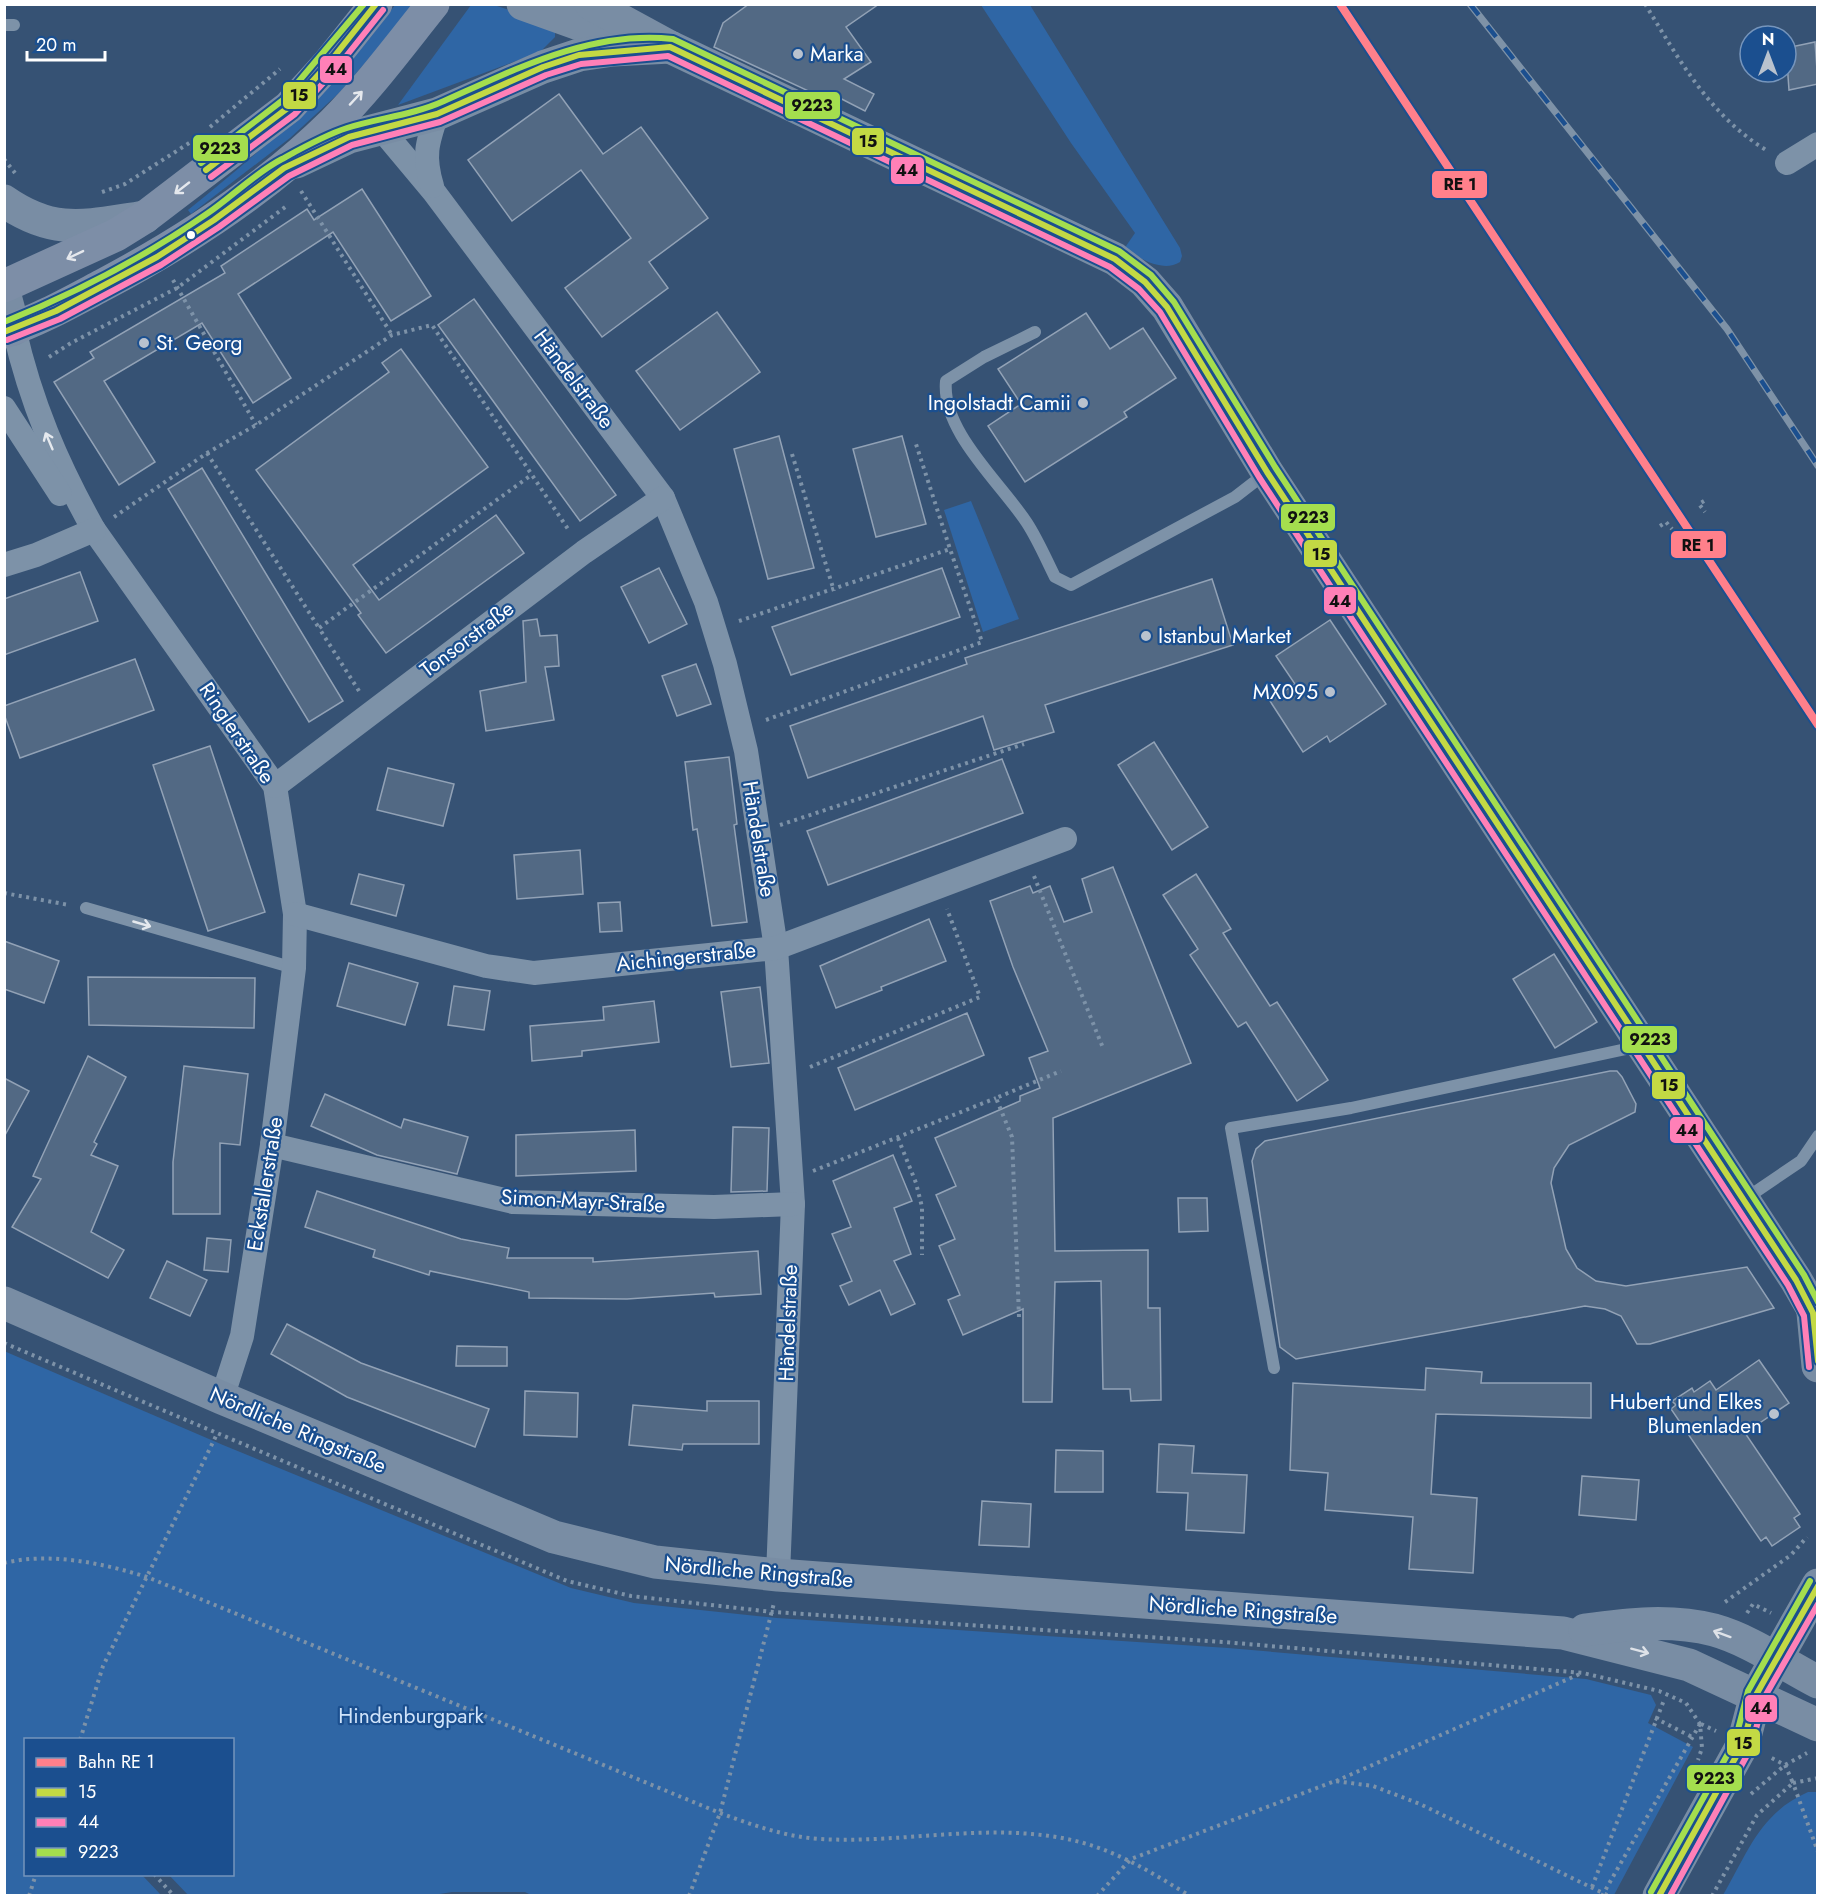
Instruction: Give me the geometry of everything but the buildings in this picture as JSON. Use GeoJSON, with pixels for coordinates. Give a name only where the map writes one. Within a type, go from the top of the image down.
{"type":"FeatureCollection","features":[{"type":"Feature","properties":{"kind":"main road"},"geometry":{"type":"LineString","coordinates":[[4,286],[96,245],[145,217],[289,107],[329,63],[376,4]]}},
{"type":"Feature","properties":{"kind":"main road"},"geometry":{"type":"LineString","coordinates":[[9,330],[56,310],[157,257],[214,220],[284,168],[333,123],[379,73],[433,4]]}},
{"type":"Feature","properties":{"kind":"street"},"geometry":{"type":"LineString","coordinates":[[523,4],[576,23],[669,47]]}},
{"type":"Feature","properties":{"kind":"street"},"geometry":{"type":"LineString","coordinates":[[591,4],[669,47],[1115,259],[1145,282],[1167,307],[1267,472],[1796,1280],[1816,1314],[1818,1366]]}},
{"type":"Feature","properties":{"kind":"street"},"geometry":{"type":"LineString","coordinates":[[284,168],[349,137],[437,114],[543,67],[579,55],[613,50],[669,47]]}},
{"type":"Feature","properties":{"kind":"street","name":"Händelstraße"},"geometry":{"type":"LineString","coordinates":[[434,192],[427,170],[426,149],[437,114]]}},
{"type":"Feature","properties":{"kind":"street","name":"Händelstraße"},"geometry":{"type":"LineString","coordinates":[[375,129],[388,136],[434,192],[663,498],[706,602],[725,664],[746,751],[776,948],[792,1204],[778,1575]]}},
{"type":"Feature","properties":{"kind":"street"},"geometry":{"type":"LineString","coordinates":[[1787,162],[1818,144]]}},
{"type":"Feature","properties":{"kind":"street"},"geometry":{"type":"LineString","coordinates":[[4,201],[48,224],[93,224],[145,217]]}},
{"type":"Feature","properties":{"kind":"street"},"geometry":{"type":"LineString","coordinates":[[4,292],[9,330]]}},
{"type":"Feature","properties":{"kind":"street","name":"Ringlerstraße"},"geometry":{"type":"LineString","coordinates":[[9,330],[52,449],[94,530],[275,786],[295,914],[294,968]]}},
{"type":"Feature","properties":{"kind":"street","name":"Ringlerstraße"},"geometry":{"type":"LineString","coordinates":[[4,408],[63,499],[94,530]]}},
{"type":"Feature","properties":{"kind":"street","name":"Tonsorstraße"},"geometry":{"type":"LineString","coordinates":[[275,786],[372,710],[584,552],[663,498]]}},
{"type":"Feature","properties":{"kind":"street"},"geometry":{"type":"LineString","coordinates":[[4,565],[36,555],[94,530]]}},
{"type":"Feature","properties":{"kind":"street","name":"Aichingerstraße"},"geometry":{"type":"LineString","coordinates":[[295,914],[486,966],[534,973],[776,948],[1065,838]]}},
{"type":"Feature","properties":{"kind":"street","name":"Eckstallerstraße"},"geometry":{"type":"LineString","coordinates":[[222,1398],[242,1336],[272,1144],[294,968]]}},
{"type":"Feature","properties":{"kind":"street","name":"Simon-Mayr-Straße"},"geometry":{"type":"LineString","coordinates":[[272,1144],[513,1202],[714,1207],[792,1204]]}},
{"type":"Feature","properties":{"kind":"street","name":"Nördliche Ringstraße"},"geometry":{"type":"LineString","coordinates":[[4,1303],[554,1538],[655,1562],[778,1575],[1563,1633],[1689,1665],[1768,1701],[1814,1738]]}},
{"type":"Feature","properties":{"kind":"street"},"geometry":{"type":"LineString","coordinates":[[1659,1896],[1768,1701],[1774,1660],[1818,1585]]}},
{"type":"Feature","properties":{"kind":"street","name":"Nördliche Ringstraße"},"geometry":{"type":"LineString","coordinates":[[1563,1633],[1640,1623],[1678,1624],[1714,1630],[1774,1660],[1813,1669]]}},
{"type":"Feature","properties":{"kind":"street"},"geometry":{"type":"LineString","coordinates":[[1768,1701],[1813,1669]]}},
{"type":"Feature","properties":{"kind":"lane"},"geometry":{"type":"LineString","coordinates":[[1035,332],[984,357],[946,381],[945,396],[958,428],[1027,523],[1055,577],[1061,582],[1071,585],[1235,498],[1267,472]]}},
{"type":"Feature","properties":{"kind":"lane"},"geometry":{"type":"LineString","coordinates":[[86,908],[294,968]]}},
{"type":"Feature","properties":{"kind":"lane"},"geometry":{"type":"LineString","coordinates":[[1274,1368],[1231,1128],[1351,1108],[1643,1046]]}},
{"type":"Feature","properties":{"kind":"lane"},"geometry":{"type":"LineString","coordinates":[[1743,1201],[1801,1161],[1818,1136]]}},
{"type":"Feature","properties":{"kind":"path"},"geometry":{"type":"LineString","coordinates":[[1645,4],[1686,74],[1715,109],[1761,147],[1787,162]]}},
{"type":"Feature","properties":{"kind":"path"},"geometry":{"type":"LineString","coordinates":[[207,129],[283,66]]}},
{"type":"Feature","properties":{"kind":"path"},"geometry":{"type":"LineString","coordinates":[[97,194],[125,184],[199,136]]}},
{"type":"Feature","properties":{"kind":"path"},"geometry":{"type":"LineString","coordinates":[[49,357],[70,343],[177,288],[302,193],[392,335]]}},
{"type":"Feature","properties":{"kind":"path"},"geometry":{"type":"LineString","coordinates":[[157,257],[256,425]]}},
{"type":"Feature","properties":{"kind":"path"},"geometry":{"type":"LineString","coordinates":[[94,530],[207,453],[256,425],[392,335],[432,325],[584,552]]}},
{"type":"Feature","properties":{"kind":"path"},"geometry":{"type":"LineString","coordinates":[[766,720],[982,642],[915,441]]}},
{"type":"Feature","properties":{"kind":"path"},"geometry":{"type":"LineString","coordinates":[[207,453],[372,710]]}},
{"type":"Feature","properties":{"kind":"path"},"geometry":{"type":"LineString","coordinates":[[792,454],[834,591]]}},
{"type":"Feature","properties":{"kind":"path"},"geometry":{"type":"LineString","coordinates":[[319,628],[531,476]]}},
{"type":"Feature","properties":{"kind":"path"},"geometry":{"type":"LineString","coordinates":[[1704,501],[1699,504],[1705,512]]}},
{"type":"Feature","properties":{"kind":"path"},"geometry":{"type":"LineString","coordinates":[[1660,526],[1666,522],[1672,529]]}},
{"type":"Feature","properties":{"kind":"path"},"geometry":{"type":"LineString","coordinates":[[739,621],[834,591],[950,549]]}},
{"type":"Feature","properties":{"kind":"path"},"geometry":{"type":"LineString","coordinates":[[780,825],[1024,744]]}},
{"type":"Feature","properties":{"kind":"path"},"geometry":{"type":"LineString","coordinates":[[1030,867],[1103,1048]]}},
{"type":"Feature","properties":{"kind":"path"},"geometry":{"type":"LineString","coordinates":[[4,893],[86,908]]}},
{"type":"Feature","properties":{"kind":"path"},"geometry":{"type":"LineString","coordinates":[[810,1067],[980,996],[943,900]]}},
{"type":"Feature","properties":{"kind":"path"},"geometry":{"type":"LineString","coordinates":[[813,1172],[1061,1071]]}},
{"type":"Feature","properties":{"kind":"path"},"geometry":{"type":"LineString","coordinates":[[996,1098],[1012,1137],[1019,1317]]}},
{"type":"Feature","properties":{"kind":"path"},"geometry":{"type":"LineString","coordinates":[[897,1138],[916,1183],[922,1207],[922,1255]]}},
{"type":"Feature","properties":{"kind":"path"},"geometry":{"type":"LineString","coordinates":[[81,1738],[103,1666],[217,1435],[222,1398]]}},
{"type":"Feature","properties":{"kind":"path"},"geometry":{"type":"LineString","coordinates":[[1723,1605],[1791,1555],[1807,1538]]}},
{"type":"Feature","properties":{"kind":"path"},"geometry":{"type":"LineString","coordinates":[[4,1563],[16,1560],[63,1560],[115,1567],[147,1577],[720,1813],[773,1832],[823,1839],[1029,1834],[1079,1842],[1131,1860],[1190,1896]]}},
{"type":"Feature","properties":{"kind":"path"},"geometry":{"type":"LineString","coordinates":[[689,1896],[720,1813],[773,1612],[778,1575]]}},
{"type":"Feature","properties":{"kind":"path"},"geometry":{"type":"LineString","coordinates":[[1097,1896],[1131,1860],[1335,1781],[1583,1673]]}},
{"type":"Feature","properties":{"kind":"path"},"geometry":{"type":"LineString","coordinates":[[1592,1887],[1655,1718],[1664,1700]]}},
{"type":"Feature","properties":{"kind":"path"},"geometry":{"type":"LineString","coordinates":[[1603,1894],[1700,1724],[1686,1703]]}},
{"type":"Feature","properties":{"kind":"path"},"geometry":{"type":"LineString","coordinates":[[1655,1718],[1692,1737]]}},
{"type":"Feature","properties":{"kind":"path"},"geometry":{"type":"LineString","coordinates":[[1814,1738],[1785,1765],[1818,1852]]}},
{"type":"Feature","properties":{"kind":"path"},"geometry":{"type":"LineString","coordinates":[[1712,1896],[1757,1815],[1793,1783],[1818,1778]]}},
{"type":"Feature","properties":{"kind":"path"},"geometry":{"type":"LineString","coordinates":[[1335,1781],[1373,1786],[1420,1804],[1609,1896]]}},
{"type":"Feature","properties":{"kind":"path"},"geometry":{"type":"LineString","coordinates":[[29,1896],[36,1876]]}},
{"type":"Feature","properties":{"kind":"path"},"geometry":{"type":"LineString","coordinates":[[155,1876],[174,1896]]}},
{"type":"Feature","properties":{"kind":"green space"},"geometry":{"type":"Polygon","coordinates":[[[395,5],[415,5],[340,92],[290,138],[191,214],[188,210],[272,139],[324,89],[373,34],[395,5]]]}},
{"type":"Feature","properties":{"kind":"green space"},"geometry":{"type":"Polygon","coordinates":[[[471,5],[494,5],[555,25],[555,37],[540,52],[398,105],[471,5]]]}},
{"type":"Feature","properties":{"kind":"green space"},"geometry":{"type":"Polygon","coordinates":[[[981,5],[1030,5],[1180,248],[1182,256],[1180,262],[1166,266],[1159,265],[1124,249],[1135,233],[1071,143],[981,5]]]}},
{"type":"Feature","properties":{"kind":"green space"},"geometry":{"type":"Polygon","coordinates":[[[971,501],[1019,619],[983,632],[944,510],[971,501]]]}},
{"type":"Feature","properties":{"kind":"green space","name":"Hindenburgpark"},"geometry":{"type":"Polygon","coordinates":[[[4,1351],[223,1445],[571,1588],[634,1603],[777,1618],[1228,1648],[1586,1679],[1651,1695],[1656,1705],[1648,1723],[1693,1747],[1614,1895],[533,1896],[525,1892],[452,1892],[427,1896],[189,1896],[170,1876],[234,1876],[234,1738],[24,1738],[24,1876],[143,1876],[161,1895],[5,1895],[4,1351]]]}},
{"type":"Feature","properties":{"kind":"green space"},"geometry":{"type":"Polygon","coordinates":[[[1808,1792],[1817,1792],[1817,1895],[1723,1895],[1748,1849],[1767,1822],[1778,1811],[1808,1792]]]}},
{"type":"Feature","properties":{"kind":"railway"},"geometry":{"type":"LineString","coordinates":[[1470,4],[1727,329],[1818,466]]}},
{"type":"Feature","properties":{"kind":"transit line","name":"9223"},"geometry":{"type":"LineString","coordinates":[[201,163],[283,100],[364,4]]}},
{"type":"Feature","properties":{"kind":"transit line","name":"15"},"geometry":{"type":"LineString","coordinates":[[206,170],[289,107],[329,63],[376,4]]}},
{"type":"Feature","properties":{"kind":"transit line"},"geometry":{"type":"LineString","coordinates":[[1340,4],[1818,725]]}},
{"type":"Feature","properties":{"kind":"transit line","name":"44"},"geometry":{"type":"LineString","coordinates":[[211,177],[295,114],[336,69],[383,10]]}},
{"type":"Feature","properties":{"kind":"transit line","name":"9223"},"geometry":{"type":"LineString","coordinates":[[4,322],[57,299],[135,259],[208,213],[272,165],[330,134],[432,106],[526,65],[583,46],[613,40],[643,38],[673,39],[1119,251],[1151,275],[1174,302],[1275,467],[1804,1275],[1818,1302]]}},
{"type":"Feature","properties":{"kind":"transit line","name":"15"},"geometry":{"type":"LineString","coordinates":[[4,332],[56,311],[157,257],[214,220],[284,168],[349,137],[437,114],[543,67],[579,55],[670,47],[1115,259],[1145,282],[1167,307],[1267,472],[1796,1280],[1813,1313],[1818,1361]]}},
{"type":"Feature","properties":{"kind":"transit line","name":"44"},"geometry":{"type":"LineString","coordinates":[[7,340],[60,319],[161,265],[219,227],[289,176],[352,145],[440,122],[546,75],[581,64],[668,56],[1110,267],[1139,289],[1160,312],[1259,477],[1788,1285],[1804,1316],[1809,1367]]}},
{"type":"Feature","properties":{"kind":"transit line","name":"9223"},"geometry":{"type":"LineString","coordinates":[[1651,1892],[1735,1741],[1748,1691],[1810,1581]]}},
{"type":"Feature","properties":{"kind":"transit line","name":"15"},"geometry":{"type":"LineString","coordinates":[[1659,1896],[1743,1744],[1756,1695],[1818,1586]]}},
{"type":"Feature","properties":{"kind":"transit line","name":"44"},"geometry":{"type":"LineString","coordinates":[[1670,1896],[1751,1748],[1764,1698],[1818,1604]]}},
{"type":"Feature","properties":{"kind":"place","name":"Marka"},"geometry":{"type":"Point","coordinates":[798,54]}},
{"type":"Feature","properties":{"kind":"place","name":"St. Georg"},"geometry":{"type":"Point","coordinates":[144,343]}},
{"type":"Feature","properties":{"kind":"place","name":"Ingolstadt Camii"},"geometry":{"type":"Point","coordinates":[1083,403]}},
{"type":"Feature","properties":{"kind":"place","name":"Istanbul Market"},"geometry":{"type":"Point","coordinates":[1146,636]}},
{"type":"Feature","properties":{"kind":"place","name":"MX095"},"geometry":{"type":"Point","coordinates":[1330,692]}},
{"type":"Feature","properties":{"kind":"place","name":"Hubert und Elkes Blumenladen"},"geometry":{"type":"Point","coordinates":[1774,1414]}}]}
